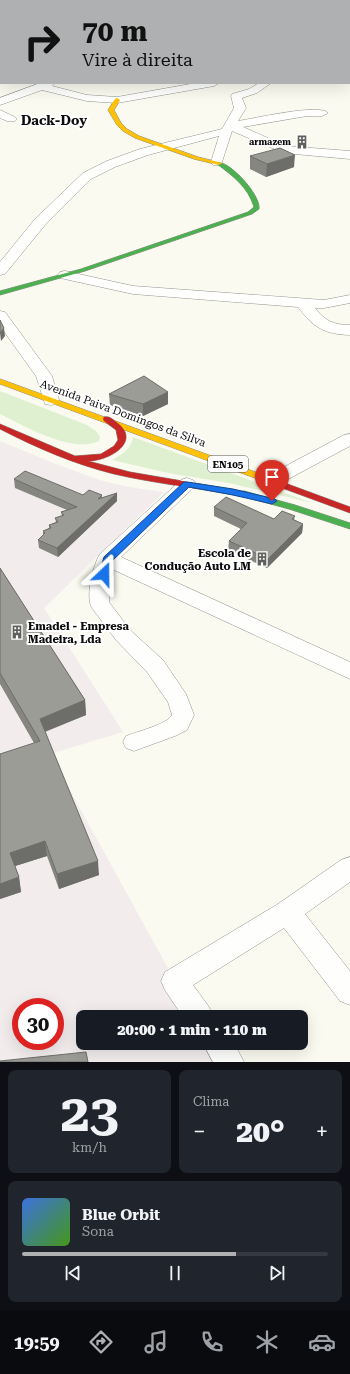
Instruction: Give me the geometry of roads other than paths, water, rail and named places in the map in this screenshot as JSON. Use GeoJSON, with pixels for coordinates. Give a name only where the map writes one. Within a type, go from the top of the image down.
{"type":"FeatureCollection","features":[{"type":"Feature","properties":{"kind":"main road"},"geometry":{"type":"LineString","coordinates":[[0,293],[112,261],[250,213],[257,208],[255,198],[245,183],[217,162],[196,158],[162,147],[137,137],[125,130],[119,124],[111,110],[117,100]]}},
{"type":"Feature","properties":{"kind":"main road","name":"Avenida Paiva Domingos da Silva"},"geometry":{"type":"LineString","coordinates":[[0,381],[107,419],[350,510]]}},
{"type":"Feature","properties":{"kind":"main road"},"geometry":{"type":"LineString","coordinates":[[71,458],[100,457],[113,451],[120,444],[122,438],[121,430],[107,419]]}},
{"type":"Feature","properties":{"kind":"main road","name":"EN105"},"geometry":{"type":"LineString","coordinates":[[0,426],[71,458],[124,474],[233,492],[272,501],[350,526]]}},
{"type":"Feature","properties":{"kind":"street"},"geometry":{"type":"LineString","coordinates":[[0,102],[47,85],[87,98],[117,100],[208,84]]}},
{"type":"Feature","properties":{"kind":"street"},"geometry":{"type":"LineString","coordinates":[[217,162],[228,128],[240,108],[236,96],[253,91],[264,84]]}},
{"type":"Feature","properties":{"kind":"street"},"geometry":{"type":"LineString","coordinates":[[0,113],[11,119]]}},
{"type":"Feature","properties":{"kind":"street"},"geometry":{"type":"LineString","coordinates":[[0,271],[40,222],[86,176],[111,164],[162,147],[228,128],[307,113],[322,114]]}},
{"type":"Feature","properties":{"kind":"street"},"geometry":{"type":"LineString","coordinates":[[228,128],[284,149],[350,155]]}},
{"type":"Feature","properties":{"kind":"street"},"geometry":{"type":"LineString","coordinates":[[65,275],[133,290],[303,304],[324,304],[350,299]]}},
{"type":"Feature","properties":{"kind":"street"},"geometry":{"type":"LineString","coordinates":[[303,304],[314,319],[326,328],[350,330]]}},
{"type":"Feature","properties":{"kind":"street"},"geometry":{"type":"LineString","coordinates":[[0,315],[44,376],[52,400]]}},
{"type":"Feature","properties":{"kind":"street"},"geometry":{"type":"LineString","coordinates":[[271,481],[350,439]]}},
{"type":"Feature","properties":{"kind":"street"},"geometry":{"type":"LineString","coordinates":[[134,742],[168,730],[179,724],[183,715],[178,700],[155,666],[123,635],[99,603],[100,588],[107,560],[187,484]]}},
{"type":"Feature","properties":{"kind":"street"},"geometry":{"type":"LineString","coordinates":[[107,560],[213,607],[350,671]]}},
{"type":"Feature","properties":{"kind":"street"},"geometry":{"type":"LineString","coordinates":[[194,1010],[175,981],[287,912],[350,868]]}},
{"type":"Feature","properties":{"kind":"street"},"geometry":{"type":"LineString","coordinates":[[287,912],[350,992]]}},
{"type":"Feature","properties":{"kind":"street"},"geometry":{"type":"LineString","coordinates":[[222,1050],[230,1062]]}},
{"type":"Feature","properties":{"kind":"place","name":"armazem"},"geometry":{"type":"Point","coordinates":[302,142]}},
{"type":"Feature","properties":{"kind":"place","name":"Escola de Condução Auto LM"},"geometry":{"type":"Point","coordinates":[262,559]}},
{"type":"Feature","properties":{"kind":"place","name":"Emadel - Empresa Madeira, Lda"},"geometry":{"type":"Point","coordinates":[17,632]}},
{"type":"Feature","properties":{"kind":"district","name":"Dack-Doy"},"geometry":{"type":"Point","coordinates":[54,120]}}]}
